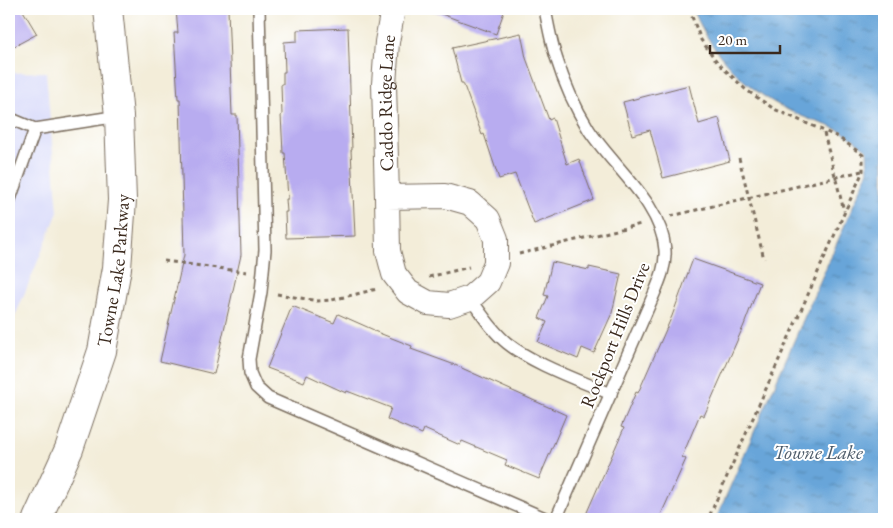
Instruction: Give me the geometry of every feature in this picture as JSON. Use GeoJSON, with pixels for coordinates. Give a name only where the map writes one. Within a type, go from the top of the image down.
{"type":"FeatureCollection","features":[{"type":"Feature","properties":{"kind":"street","name":"Towne Lake Parkway"},"geometry":{"type":"LineString","coordinates":[[37,519],[69,449],[102,351],[117,268],[122,200],[119,116],[108,9]]}},
{"type":"Feature","properties":{"kind":"street","name":"Caddo Ridge Lane"},"geometry":{"type":"LineString","coordinates":[[387,197],[445,196],[470,203],[488,219],[496,239],[497,260],[488,282],[470,298],[448,305],[428,303],[408,292],[394,274],[388,251],[384,84],[387,42],[393,9]]}},
{"type":"Feature","properties":{"kind":"lane"},"geometry":{"type":"LineString","coordinates":[[259,9],[265,250],[261,292],[249,359],[250,373],[256,387],[268,398],[547,519]]}},
{"type":"Feature","properties":{"kind":"lane","name":"Rockport Hills Drive"},"geometry":{"type":"LineString","coordinates":[[544,9],[556,57],[570,92],[589,130],[648,204],[662,232],[665,251],[663,272],[556,519]]}},
{"type":"Feature","properties":{"kind":"lane"},"geometry":{"type":"LineString","coordinates":[[9,118],[35,128],[119,116]]}},
{"type":"Feature","properties":{"kind":"lane"},"geometry":{"type":"LineString","coordinates":[[9,202],[35,128]]}},
{"type":"Feature","properties":{"kind":"lane"},"geometry":{"type":"LineString","coordinates":[[470,298],[486,322],[506,342],[528,357],[611,394]]}},
{"type":"Feature","properties":{"kind":"path"},"geometry":{"type":"LineString","coordinates":[[689,9],[707,48],[718,63],[745,89],[774,109],[838,137],[863,155],[863,171],[708,519]]}},
{"type":"Feature","properties":{"kind":"path"},"geometry":{"type":"LineString","coordinates":[[824,132],[845,212]]}},
{"type":"Feature","properties":{"kind":"path"},"geometry":{"type":"LineString","coordinates":[[739,158],[764,259]]}},
{"type":"Feature","properties":{"kind":"path"},"geometry":{"type":"LineString","coordinates":[[261,292],[318,301],[332,300],[863,171]]}},
{"type":"Feature","properties":{"kind":"path"},"geometry":{"type":"LineString","coordinates":[[164,261],[263,274]]}},
{"type":"Feature","properties":{"kind":"shaded area"},"geometry":{"type":"Polygon","coordinates":[[[46,72],[58,212],[9,331],[9,73],[46,72]]]}},
{"type":"Feature","properties":{"kind":"water","name":"Towne Lake"},"geometry":{"type":"Polygon","coordinates":[[[693,9],[884,9],[884,519],[716,519],[868,172],[867,150],[846,134],[781,106],[765,97],[736,73],[712,44],[693,9]]]}},
{"type":"Feature","properties":{"kind":"building"},"geometry":{"type":"Polygon","coordinates":[[[9,9],[22,9],[37,34],[9,49],[9,9]]]}},
{"type":"Feature","properties":{"kind":"building"},"geometry":{"type":"Polygon","coordinates":[[[176,9],[228,9],[232,115],[237,115],[241,255],[214,374],[160,361],[184,255],[180,99],[178,99],[174,33],[178,33],[176,9]]]}},
{"type":"Feature","properties":{"kind":"building"},"geometry":{"type":"Polygon","coordinates":[[[433,9],[505,9],[496,34],[433,11],[433,9]]]}},
{"type":"Feature","properties":{"kind":"building"},"geometry":{"type":"Polygon","coordinates":[[[348,28],[355,236],[286,238],[285,212],[287,212],[286,199],[288,199],[281,115],[281,84],[283,84],[283,72],[285,72],[284,42],[297,41],[297,30],[348,28]]]}},
{"type":"Feature","properties":{"kind":"building"},"geometry":{"type":"Polygon","coordinates":[[[521,33],[526,58],[549,120],[553,118],[567,164],[579,159],[594,200],[534,224],[515,174],[499,179],[484,134],[482,135],[463,83],[461,83],[452,48],[521,33]]]}},
{"type":"Feature","properties":{"kind":"building"},"geometry":{"type":"Polygon","coordinates":[[[689,85],[699,124],[719,118],[730,161],[663,178],[650,130],[632,135],[623,102],[689,85]]]}},
{"type":"Feature","properties":{"kind":"building"},"geometry":{"type":"Polygon","coordinates":[[[693,259],[760,283],[744,325],[704,416],[700,414],[682,457],[686,459],[659,519],[584,519],[624,428],[621,427],[636,392],[638,393],[672,316],[693,259]]]}},
{"type":"Feature","properties":{"kind":"building"},"geometry":{"type":"Polygon","coordinates":[[[552,262],[589,270],[589,267],[621,274],[612,313],[594,353],[582,348],[578,359],[538,342],[547,322],[539,318],[548,296],[544,295],[552,262]]]}},
{"type":"Feature","properties":{"kind":"building"},"geometry":{"type":"Polygon","coordinates":[[[292,306],[334,323],[338,314],[412,346],[411,349],[455,365],[566,415],[539,479],[505,465],[507,460],[462,441],[460,445],[424,429],[422,434],[387,419],[391,408],[347,391],[346,393],[307,375],[304,382],[267,368],[292,306]]]}}]}
